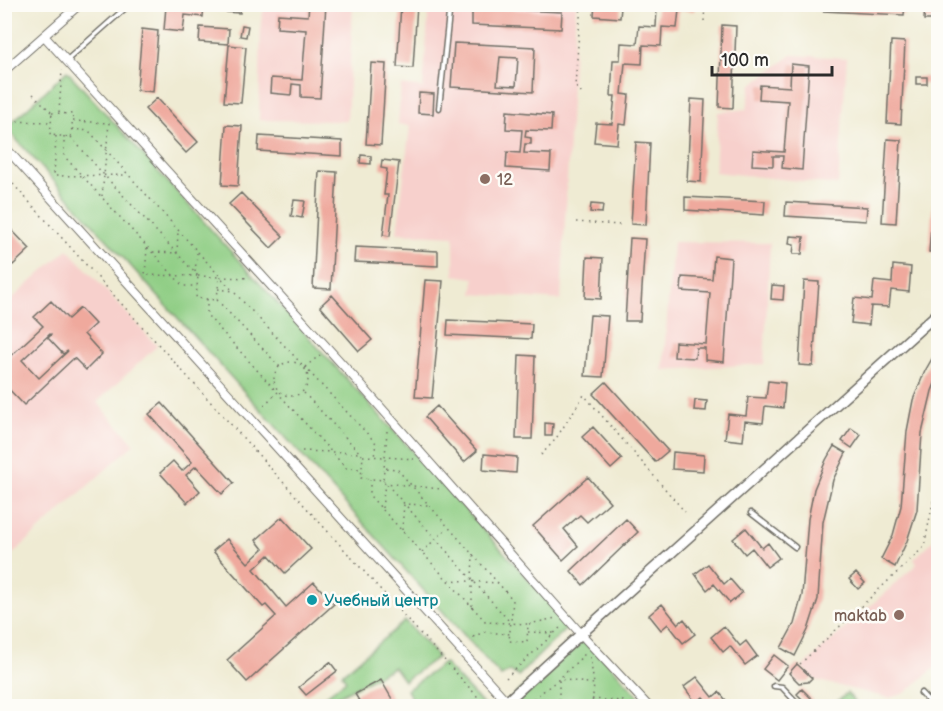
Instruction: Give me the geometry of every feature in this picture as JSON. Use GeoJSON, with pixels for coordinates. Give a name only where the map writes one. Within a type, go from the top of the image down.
{"type":"FeatureCollection","features":[{"type":"Feature","properties":{"kind":"street"},"geometry":{"type":"LineString","coordinates":[[4,71],[80,4]]}},
{"type":"Feature","properties":{"kind":"street"},"geometry":{"type":"LineString","coordinates":[[45,37],[385,412],[580,634],[648,706]]}},
{"type":"Feature","properties":{"kind":"street"},"geometry":{"type":"LineString","coordinates":[[4,146],[507,705],[580,634],[939,314]]}},
{"type":"Feature","properties":{"kind":"lane"},"geometry":{"type":"LineString","coordinates":[[67,61],[130,4]]}},
{"type":"Feature","properties":{"kind":"lane"},"geometry":{"type":"LineString","coordinates":[[439,108],[450,4]]}},
{"type":"Feature","properties":{"kind":"lane"},"geometry":{"type":"LineString","coordinates":[[751,513],[795,547]]}},
{"type":"Feature","properties":{"kind":"lane"},"geometry":{"type":"LineString","coordinates":[[774,686],[782,687],[800,706]]}},
{"type":"Feature","properties":{"kind":"lane"},"geometry":{"type":"LineString","coordinates":[[921,693],[933,706]]}},
{"type":"Feature","properties":{"kind":"path"},"geometry":{"type":"LineString","coordinates":[[581,4],[575,86],[584,96]]}},
{"type":"Feature","properties":{"kind":"path"},"geometry":{"type":"LineString","coordinates":[[704,21],[705,4]]}},
{"type":"Feature","properties":{"kind":"path"},"geometry":{"type":"LineString","coordinates":[[59,113],[62,70]]}},
{"type":"Feature","properties":{"kind":"path"},"geometry":{"type":"LineString","coordinates":[[33,94],[52,113],[73,114],[71,137]]}},
{"type":"Feature","properties":{"kind":"path"},"geometry":{"type":"LineString","coordinates":[[52,113],[50,135],[71,137],[198,276]]}},
{"type":"Feature","properties":{"kind":"path"},"geometry":{"type":"LineString","coordinates":[[5,121],[51,122]]}},
{"type":"Feature","properties":{"kind":"path"},"geometry":{"type":"LineString","coordinates":[[73,121],[109,123],[102,197]]}},
{"type":"Feature","properties":{"kind":"path"},"geometry":{"type":"LineString","coordinates":[[72,129],[89,131],[219,277],[376,443],[374,457]]}},
{"type":"Feature","properties":{"kind":"path"},"geometry":{"type":"LineString","coordinates":[[56,135],[54,176],[129,175]]}},
{"type":"Feature","properties":{"kind":"path"},"geometry":{"type":"LineString","coordinates":[[64,136],[64,156],[183,286],[197,286]]}},
{"type":"Feature","properties":{"kind":"path"},"geometry":{"type":"LineString","coordinates":[[13,184],[485,706]]}},
{"type":"Feature","properties":{"kind":"path"},"geometry":{"type":"LineString","coordinates":[[576,222],[620,225]]}},
{"type":"Feature","properties":{"kind":"path"},"geometry":{"type":"LineString","coordinates":[[177,253],[178,229]]}},
{"type":"Feature","properties":{"kind":"path"},"geometry":{"type":"LineString","coordinates":[[147,246],[145,275],[250,278]]}},
{"type":"Feature","properties":{"kind":"path"},"geometry":{"type":"LineString","coordinates":[[195,273],[197,251]]}},
{"type":"Feature","properties":{"kind":"path"},"geometry":{"type":"LineString","coordinates":[[152,252],[177,253]]}},
{"type":"Feature","properties":{"kind":"path"},"geometry":{"type":"LineString","coordinates":[[198,276],[196,298],[217,300],[280,367]]}},
{"type":"Feature","properties":{"kind":"path"},"geometry":{"type":"LineString","coordinates":[[217,300],[219,277]]}},
{"type":"Feature","properties":{"kind":"path"},"geometry":{"type":"LineString","coordinates":[[218,289],[233,291]]}},
{"type":"Feature","properties":{"kind":"path"},"geometry":{"type":"LineString","coordinates":[[207,299],[207,315],[346,468],[362,470]]}},
{"type":"Feature","properties":{"kind":"path"},"geometry":{"type":"LineString","coordinates":[[304,368],[320,355]]}},
{"type":"Feature","properties":{"kind":"path"},"geometry":{"type":"LineString","coordinates":[[289,362],[295,362],[304,368],[309,377],[307,388],[303,392],[294,397],[288,397],[279,392],[274,376],[280,367],[289,362]]}},
{"type":"Feature","properties":{"kind":"path"},"geometry":{"type":"LineString","coordinates":[[264,405],[279,392]]}},
{"type":"Feature","properties":{"kind":"path"},"geometry":{"type":"LineString","coordinates":[[303,392],[362,455],[361,478],[383,480]]}},
{"type":"Feature","properties":{"kind":"path"},"geometry":{"type":"LineString","coordinates":[[541,455],[555,440],[584,395],[685,512]]}},
{"type":"Feature","properties":{"kind":"path"},"geometry":{"type":"LineString","coordinates":[[387,430],[383,480],[510,623]]}},
{"type":"Feature","properties":{"kind":"path"},"geometry":{"type":"LineString","coordinates":[[302,451],[414,459]]}},
{"type":"Feature","properties":{"kind":"path"},"geometry":{"type":"LineString","coordinates":[[384,468],[397,469],[513,600],[509,640],[527,642],[528,624]]}},
{"type":"Feature","properties":{"kind":"path"},"geometry":{"type":"LineString","coordinates":[[800,664],[924,547],[939,477]]}},
{"type":"Feature","properties":{"kind":"path"},"geometry":{"type":"LineString","coordinates":[[370,479],[370,496],[486,622],[528,624],[558,617]]}},
{"type":"Feature","properties":{"kind":"path"},"geometry":{"type":"LineString","coordinates":[[385,483],[441,489]]}},
{"type":"Feature","properties":{"kind":"path"},"geometry":{"type":"LineString","coordinates":[[382,509],[385,483]]}},
{"type":"Feature","properties":{"kind":"path"},"geometry":{"type":"LineString","coordinates":[[933,505],[939,498]]}},
{"type":"Feature","properties":{"kind":"path"},"geometry":{"type":"LineString","coordinates":[[404,504],[429,505]]}},
{"type":"Feature","properties":{"kind":"path"},"geometry":{"type":"LineString","coordinates":[[402,531],[404,504]]}},
{"type":"Feature","properties":{"kind":"path"},"geometry":{"type":"LineString","coordinates":[[422,552],[448,527]]}},
{"type":"Feature","properties":{"kind":"path"},"geometry":{"type":"LineString","coordinates":[[472,607],[473,554]]}},
{"type":"Feature","properties":{"kind":"path"},"geometry":{"type":"LineString","coordinates":[[448,580],[498,583]]}},
{"type":"Feature","properties":{"kind":"path"},"geometry":{"type":"LineString","coordinates":[[506,678],[565,624]]}},
{"type":"Feature","properties":{"kind":"path"},"geometry":{"type":"LineString","coordinates":[[473,637],[484,632],[510,634]]}},
{"type":"Feature","properties":{"kind":"path"},"geometry":{"type":"LineString","coordinates":[[528,632],[555,633]]}},
{"type":"Feature","properties":{"kind":"path"},"geometry":{"type":"LineString","coordinates":[[524,706],[559,679],[589,650],[594,684],[592,706]]}},
{"type":"Feature","properties":{"kind":"path"},"geometry":{"type":"LineString","coordinates":[[559,679],[594,684]]}},
{"type":"Feature","properties":{"kind":"path"},"geometry":{"type":"LineString","coordinates":[[559,679],[559,706]]}},
{"type":"Feature","properties":{"kind":"path"},"geometry":{"type":"LineString","coordinates":[[592,699],[623,701],[628,706]]}},
{"type":"Feature","properties":{"kind":"shaded area"},"geometry":{"type":"Polygon","coordinates":[[[265,5],[353,5],[347,121],[259,120],[261,21],[265,5]]]}},
{"type":"Feature","properties":{"kind":"shaded area","name":"12"},"geometry":{"type":"Polygon","coordinates":[[[429,5],[576,5],[561,300],[473,294],[474,278],[454,275],[454,236],[397,233],[410,126],[398,124],[401,85],[423,88],[429,5]]]}},
{"type":"Feature","properties":{"kind":"shaded area"},"geometry":{"type":"Polygon","coordinates":[[[792,55],[847,58],[838,185],[715,172],[718,112],[747,109],[751,85],[792,55]]]}},
{"type":"Feature","properties":{"kind":"shaded area"},"geometry":{"type":"Polygon","coordinates":[[[673,242],[770,243],[764,364],[663,370],[673,242]]]}},
{"type":"Feature","properties":{"kind":"shaded area"},"geometry":{"type":"Polygon","coordinates":[[[68,249],[157,346],[97,402],[134,444],[5,561],[5,305],[68,249]]]}},
{"type":"Feature","properties":{"kind":"shaded area","name":"maktab"},"geometry":{"type":"Polygon","coordinates":[[[938,536],[938,665],[905,693],[889,698],[815,680],[802,667],[917,564],[914,559],[938,536]]]}},
{"type":"Feature","properties":{"kind":"green space"},"geometry":{"type":"Polygon","coordinates":[[[67,71],[570,625],[518,676],[510,671],[501,676],[6,128],[67,71]]]}},
{"type":"Feature","properties":{"kind":"green space"},"geometry":{"type":"Polygon","coordinates":[[[405,621],[438,657],[404,681],[394,667],[319,706],[316,703],[346,680],[342,674],[405,621]]]}},
{"type":"Feature","properties":{"kind":"green space"},"geometry":{"type":"Polygon","coordinates":[[[581,634],[648,706],[511,706],[507,702],[581,634]]]}},
{"type":"Feature","properties":{"kind":"green space"},"geometry":{"type":"Polygon","coordinates":[[[444,663],[483,704],[481,706],[414,706],[407,690],[444,663]]]}},
{"type":"Feature","properties":{"kind":"green space"},"geometry":{"type":"Polygon","coordinates":[[[847,693],[859,706],[832,706],[847,693]]]}},
{"type":"Feature","properties":{"kind":"building"},"geometry":{"type":"Polygon","coordinates":[[[186,4],[204,4],[203,17],[185,15],[183,32],[164,30],[166,6],[186,8],[186,4]]]}},
{"type":"Feature","properties":{"kind":"building"},"geometry":{"type":"Polygon","coordinates":[[[224,4],[241,4],[240,13],[224,12],[224,4]]]}},
{"type":"Feature","properties":{"kind":"building"},"geometry":{"type":"Polygon","coordinates":[[[309,4],[326,4],[320,98],[301,97],[301,85],[292,84],[291,95],[270,93],[271,78],[302,80],[306,30],[277,28],[278,14],[308,16],[309,4]]]}},
{"type":"Feature","properties":{"kind":"building"},"geometry":{"type":"Polygon","coordinates":[[[401,4],[417,4],[413,68],[397,67],[401,4]]]}},
{"type":"Feature","properties":{"kind":"building"},"geometry":{"type":"Polygon","coordinates":[[[595,4],[621,7],[620,18],[594,16],[595,4]]]}},
{"type":"Feature","properties":{"kind":"building"},"geometry":{"type":"Polygon","coordinates":[[[674,4],[695,4],[694,11],[679,10],[677,28],[662,27],[661,46],[643,45],[642,64],[625,63],[622,94],[629,95],[626,125],[619,124],[617,144],[594,142],[596,123],[612,124],[615,96],[611,96],[613,60],[620,60],[621,43],[637,44],[639,26],[656,27],[657,8],[673,9],[674,4]]]}},
{"type":"Feature","properties":{"kind":"building"},"geometry":{"type":"Polygon","coordinates":[[[721,4],[804,4],[804,10],[721,7],[721,4]]]}},
{"type":"Feature","properties":{"kind":"building"},"geometry":{"type":"Polygon","coordinates":[[[824,4],[905,4],[904,15],[823,11],[824,4]]]}},
{"type":"Feature","properties":{"kind":"building"},"geometry":{"type":"Polygon","coordinates":[[[925,4],[938,4],[938,20],[924,20],[925,4]]]}},
{"type":"Feature","properties":{"kind":"building"},"geometry":{"type":"Polygon","coordinates":[[[472,8],[562,12],[561,29],[472,25],[472,8]]]}},
{"type":"Feature","properties":{"kind":"building"},"geometry":{"type":"Polygon","coordinates":[[[242,25],[248,26],[246,37],[240,36],[242,25]]]}},
{"type":"Feature","properties":{"kind":"building"},"geometry":{"type":"Polygon","coordinates":[[[722,25],[736,26],[733,108],[719,107],[722,25]]]}},
{"type":"Feature","properties":{"kind":"building"},"geometry":{"type":"Polygon","coordinates":[[[200,27],[229,29],[228,44],[199,42],[200,27]]]}},
{"type":"Feature","properties":{"kind":"building"},"geometry":{"type":"Polygon","coordinates":[[[142,29],[158,31],[153,92],[137,90],[142,29]]]}},
{"type":"Feature","properties":{"kind":"building"},"geometry":{"type":"Polygon","coordinates":[[[891,41],[905,42],[901,124],[887,123],[891,41]]]}},
{"type":"Feature","properties":{"kind":"building"},"geometry":{"type":"Polygon","coordinates":[[[454,43],[535,47],[533,92],[451,87],[454,43]],[[500,57],[497,85],[516,86],[518,58],[500,57]]]}},
{"type":"Feature","properties":{"kind":"building"},"geometry":{"type":"Polygon","coordinates":[[[229,45],[246,47],[241,103],[224,102],[229,45]]]}},
{"type":"Feature","properties":{"kind":"building"},"geometry":{"type":"Polygon","coordinates":[[[371,63],[386,64],[381,145],[366,144],[371,63]]]}},
{"type":"Feature","properties":{"kind":"building"},"geometry":{"type":"Polygon","coordinates":[[[791,64],[809,66],[802,170],[782,168],[783,156],[773,156],[773,166],[752,165],[753,150],[784,152],[788,101],[759,99],[760,85],[790,87],[791,64]]]}},
{"type":"Feature","properties":{"kind":"building"},"geometry":{"type":"Polygon","coordinates":[[[916,77],[927,77],[927,84],[916,84],[916,77]]]}},
{"type":"Feature","properties":{"kind":"building"},"geometry":{"type":"Polygon","coordinates":[[[419,93],[434,94],[433,114],[418,113],[419,93]]]}},
{"type":"Feature","properties":{"kind":"building"},"geometry":{"type":"Polygon","coordinates":[[[157,98],[198,142],[186,153],[145,109],[157,98]]]}},
{"type":"Feature","properties":{"kind":"building"},"geometry":{"type":"Polygon","coordinates":[[[691,99],[705,100],[701,182],[687,181],[691,99]]]}},
{"type":"Feature","properties":{"kind":"building"},"geometry":{"type":"Polygon","coordinates":[[[507,111],[552,115],[551,131],[526,130],[525,137],[531,138],[531,144],[525,144],[524,153],[551,154],[550,171],[506,168],[507,152],[520,153],[522,130],[506,129],[507,111]]]}},
{"type":"Feature","properties":{"kind":"building"},"geometry":{"type":"Polygon","coordinates":[[[226,125],[242,126],[238,186],[222,185],[226,125]]]}},
{"type":"Feature","properties":{"kind":"building"},"geometry":{"type":"Polygon","coordinates":[[[259,136],[342,141],[342,156],[258,151],[259,136]]]}},
{"type":"Feature","properties":{"kind":"building"},"geometry":{"type":"Polygon","coordinates":[[[887,139],[901,140],[896,223],[882,222],[887,139]]]}},
{"type":"Feature","properties":{"kind":"building"},"geometry":{"type":"Polygon","coordinates":[[[636,142],[650,143],[646,225],[631,224],[636,142]]]}},
{"type":"Feature","properties":{"kind":"building"},"geometry":{"type":"Polygon","coordinates":[[[361,155],[371,156],[371,164],[360,163],[361,155]]]}},
{"type":"Feature","properties":{"kind":"building"},"geometry":{"type":"Polygon","coordinates":[[[382,160],[399,162],[390,236],[383,235],[388,195],[384,195],[387,169],[381,168],[382,160]]]}},
{"type":"Feature","properties":{"kind":"building"},"geometry":{"type":"Polygon","coordinates":[[[936,167],[938,167],[938,252],[929,252],[936,167]]]}},
{"type":"Feature","properties":{"kind":"building"},"geometry":{"type":"Polygon","coordinates":[[[319,171],[337,172],[331,289],[313,288],[319,171]]]}},
{"type":"Feature","properties":{"kind":"building"},"geometry":{"type":"Polygon","coordinates":[[[241,193],[283,236],[271,248],[229,204],[241,193]]]}},
{"type":"Feature","properties":{"kind":"building"},"geometry":{"type":"Polygon","coordinates":[[[685,197],[765,201],[764,215],[685,210],[685,197]]]}},
{"type":"Feature","properties":{"kind":"building"},"geometry":{"type":"Polygon","coordinates":[[[294,200],[305,201],[302,218],[291,216],[294,200]]]}},
{"type":"Feature","properties":{"kind":"building"},"geometry":{"type":"Polygon","coordinates":[[[786,202],[867,207],[866,221],[785,216],[786,202]]]}},
{"type":"Feature","properties":{"kind":"building"},"geometry":{"type":"Polygon","coordinates":[[[591,204],[603,205],[602,213],[590,212],[591,204]]]}},
{"type":"Feature","properties":{"kind":"building"},"geometry":{"type":"Polygon","coordinates":[[[4,222],[30,249],[13,265],[4,256],[4,222]]]}},
{"type":"Feature","properties":{"kind":"building"},"geometry":{"type":"Polygon","coordinates":[[[790,236],[804,237],[802,254],[793,254],[794,245],[789,244],[790,236]]]}},
{"type":"Feature","properties":{"kind":"building"},"geometry":{"type":"Polygon","coordinates":[[[630,238],[645,239],[640,321],[625,321],[630,238]]]}},
{"type":"Feature","properties":{"kind":"building"},"geometry":{"type":"Polygon","coordinates":[[[355,247],[438,251],[438,266],[354,262],[355,247]]]}},
{"type":"Feature","properties":{"kind":"building"},"geometry":{"type":"Polygon","coordinates":[[[714,256],[731,258],[724,362],[705,360],[705,348],[696,348],[695,358],[674,357],[675,342],[706,344],[710,293],[681,291],[682,277],[712,279],[714,256]]]}},
{"type":"Feature","properties":{"kind":"building"},"geometry":{"type":"Polygon","coordinates":[[[587,257],[603,258],[601,299],[585,298],[587,257]]]}},
{"type":"Feature","properties":{"kind":"building"},"geometry":{"type":"Polygon","coordinates":[[[893,265],[911,267],[909,292],[891,290],[889,307],[871,306],[869,325],[851,323],[854,298],[872,300],[874,281],[892,283],[893,265]]]}},
{"type":"Feature","properties":{"kind":"building"},"geometry":{"type":"Polygon","coordinates":[[[425,280],[443,281],[432,398],[415,397],[425,280]]]}},
{"type":"Feature","properties":{"kind":"building"},"geometry":{"type":"Polygon","coordinates":[[[804,281],[819,282],[813,366],[799,365],[804,281]]]}},
{"type":"Feature","properties":{"kind":"building"},"geometry":{"type":"Polygon","coordinates":[[[772,285],[784,286],[783,300],[771,299],[772,285]]]}},
{"type":"Feature","properties":{"kind":"building"},"geometry":{"type":"Polygon","coordinates":[[[332,295],[372,340],[359,351],[320,306],[332,295]]]}},
{"type":"Feature","properties":{"kind":"building"},"geometry":{"type":"Polygon","coordinates":[[[51,301],[68,319],[80,308],[95,324],[84,334],[102,354],[86,370],[74,358],[24,405],[4,384],[4,362],[43,326],[34,317],[51,301]],[[51,335],[22,360],[39,378],[68,351],[63,354],[48,338],[51,335]]]}},
{"type":"Feature","properties":{"kind":"building"},"geometry":{"type":"Polygon","coordinates":[[[590,315],[608,316],[603,377],[585,376],[590,315]]]}},
{"type":"Feature","properties":{"kind":"building"},"geometry":{"type":"Polygon","coordinates":[[[448,320],[532,324],[531,339],[447,335],[448,320]]]}},
{"type":"Feature","properties":{"kind":"building"},"geometry":{"type":"Polygon","coordinates":[[[519,355],[535,356],[532,439],[516,439],[519,355]]]}},
{"type":"Feature","properties":{"kind":"building"},"geometry":{"type":"Polygon","coordinates":[[[933,357],[938,360],[938,376],[922,433],[917,510],[907,541],[895,567],[881,559],[893,535],[901,506],[907,431],[913,400],[933,357]]]}},
{"type":"Feature","properties":{"kind":"building"},"geometry":{"type":"Polygon","coordinates":[[[768,381],[785,383],[783,408],[765,406],[763,423],[745,421],[743,441],[725,439],[728,414],[746,416],[748,397],[766,398],[768,381]]]}},
{"type":"Feature","properties":{"kind":"building"},"geometry":{"type":"Polygon","coordinates":[[[606,382],[668,451],[655,462],[593,394],[606,382]]]}},
{"type":"Feature","properties":{"kind":"building"},"geometry":{"type":"Polygon","coordinates":[[[695,400],[707,401],[706,411],[694,410],[695,400]]]}},
{"type":"Feature","properties":{"kind":"building"},"geometry":{"type":"Polygon","coordinates":[[[162,403],[234,483],[222,494],[196,466],[186,475],[200,491],[187,503],[160,473],[173,461],[182,471],[192,462],[149,414],[162,403]]]}},
{"type":"Feature","properties":{"kind":"building"},"geometry":{"type":"Polygon","coordinates":[[[437,406],[477,451],[464,462],[425,417],[437,406]]]}},
{"type":"Feature","properties":{"kind":"building"},"geometry":{"type":"Polygon","coordinates":[[[545,423],[553,424],[552,436],[545,436],[545,423]]]}},
{"type":"Feature","properties":{"kind":"building"},"geometry":{"type":"Polygon","coordinates":[[[593,427],[622,459],[611,469],[582,437],[593,427]]]}},
{"type":"Feature","properties":{"kind":"building"},"geometry":{"type":"Polygon","coordinates":[[[851,428],[861,435],[852,448],[842,441],[851,428]]]}},
{"type":"Feature","properties":{"kind":"building"},"geometry":{"type":"Polygon","coordinates":[[[834,446],[846,453],[833,480],[823,522],[818,599],[808,630],[795,656],[781,648],[794,624],[802,595],[808,519],[814,489],[834,446]]]}},
{"type":"Feature","properties":{"kind":"building"},"geometry":{"type":"Polygon","coordinates":[[[673,452],[704,455],[703,471],[672,469],[673,452]]]}},
{"type":"Feature","properties":{"kind":"building"},"geometry":{"type":"Polygon","coordinates":[[[484,454],[517,457],[516,473],[483,470],[484,454]]]}},
{"type":"Feature","properties":{"kind":"building"},"geometry":{"type":"Polygon","coordinates":[[[588,477],[610,502],[587,522],[580,515],[564,529],[578,546],[563,560],[533,526],[588,477]]]}},
{"type":"Feature","properties":{"kind":"building","name":"Учебный центр"},"geometry":{"type":"Polygon","coordinates":[[[282,517],[311,549],[285,573],[269,555],[254,569],[286,607],[314,582],[334,604],[247,682],[227,660],[276,616],[266,605],[263,607],[213,551],[227,539],[248,563],[263,549],[256,540],[282,517]]]}},
{"type":"Feature","properties":{"kind":"building"},"geometry":{"type":"Polygon","coordinates":[[[626,519],[638,532],[583,585],[571,571],[626,519]]]}},
{"type":"Feature","properties":{"kind":"building"},"geometry":{"type":"Polygon","coordinates":[[[746,528],[762,548],[768,543],[779,558],[767,567],[752,548],[745,554],[733,539],[746,528]]]}},
{"type":"Feature","properties":{"kind":"building"},"geometry":{"type":"Polygon","coordinates":[[[708,564],[724,584],[730,579],[742,593],[730,603],[714,584],[707,590],[695,574],[708,564]]]}},
{"type":"Feature","properties":{"kind":"building"},"geometry":{"type":"Polygon","coordinates":[[[856,573],[865,583],[858,589],[849,579],[856,573]]]}},
{"type":"Feature","properties":{"kind":"building"},"geometry":{"type":"Polygon","coordinates":[[[662,604],[678,624],[684,619],[695,634],[683,643],[668,624],[661,630],[649,615],[662,604]]]}},
{"type":"Feature","properties":{"kind":"building"},"geometry":{"type":"Polygon","coordinates":[[[724,626],[740,646],[746,641],[757,656],[745,665],[730,646],[723,652],[711,637],[724,626]]]}},
{"type":"Feature","properties":{"kind":"building"},"geometry":{"type":"Polygon","coordinates":[[[774,655],[788,666],[777,680],[763,669],[774,655]]]}},
{"type":"Feature","properties":{"kind":"building"},"geometry":{"type":"Polygon","coordinates":[[[330,662],[337,671],[306,695],[299,687],[330,662]]]}},
{"type":"Feature","properties":{"kind":"building"},"geometry":{"type":"Polygon","coordinates":[[[797,664],[812,678],[808,682],[799,683],[789,673],[797,664]]]}},
{"type":"Feature","properties":{"kind":"building"},"geometry":{"type":"Polygon","coordinates":[[[697,677],[713,697],[719,692],[731,706],[711,706],[703,697],[696,703],[684,687],[697,677]]]}},
{"type":"Feature","properties":{"kind":"building"},"geometry":{"type":"Polygon","coordinates":[[[381,680],[396,706],[362,706],[355,694],[381,680]]]}},
{"type":"Feature","properties":{"kind":"building"},"geometry":{"type":"Polygon","coordinates":[[[802,689],[813,700],[808,705],[797,694],[802,689]]]}},
{"type":"Feature","properties":{"kind":"place","name":"12"},"geometry":{"type":"Point","coordinates":[485,179]}},
{"type":"Feature","properties":{"kind":"place","name":"Учебный центр"},"geometry":{"type":"Point","coordinates":[312,600]}},
{"type":"Feature","properties":{"kind":"place","name":"maktab"},"geometry":{"type":"Point","coordinates":[899,615]}}]}
